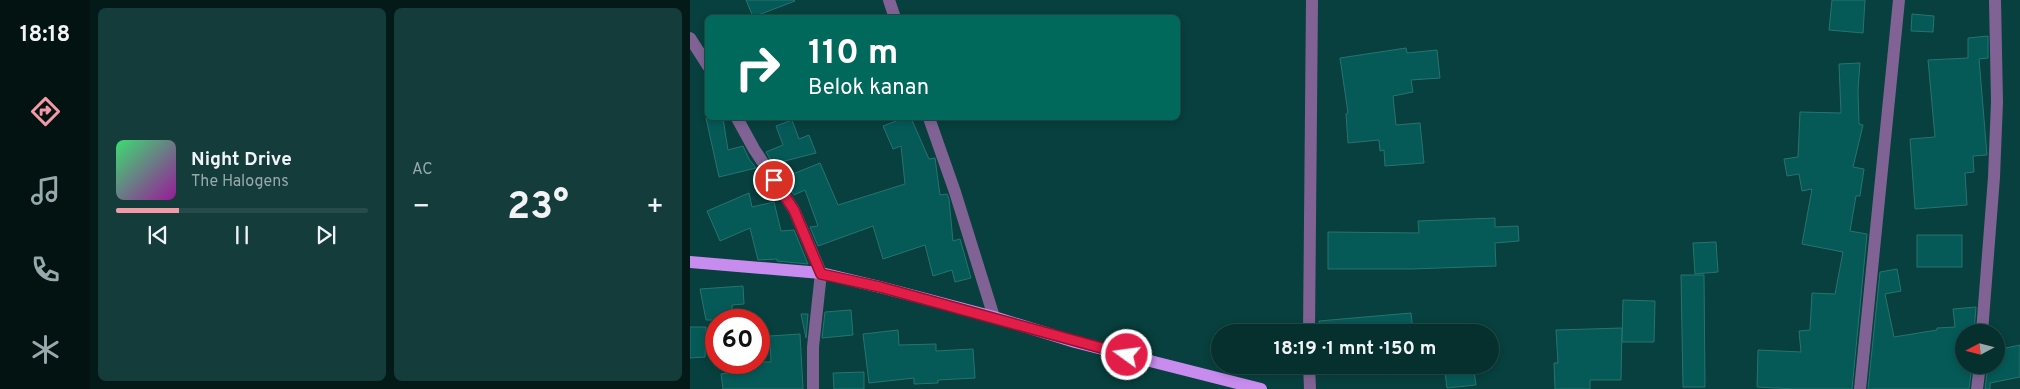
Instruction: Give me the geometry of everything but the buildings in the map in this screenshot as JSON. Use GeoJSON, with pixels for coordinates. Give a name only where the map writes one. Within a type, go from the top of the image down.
{"type":"FeatureCollection","features":[{"type":"Feature","properties":{"kind":"main road"},"geometry":{"type":"LineString","coordinates":[[690,262],[821,274],[880,287],[994,317],[1075,342],[1261,389]]}},
{"type":"Feature","properties":{"kind":"street"},"geometry":{"type":"LineString","coordinates":[[889,0],[894,15]]}},
{"type":"Feature","properties":{"kind":"street"},"geometry":{"type":"LineString","coordinates":[[1309,324],[1312,0]]}},
{"type":"Feature","properties":{"kind":"street"},"geometry":{"type":"LineString","coordinates":[[1860,389],[1899,0]]}},
{"type":"Feature","properties":{"kind":"street"},"geometry":{"type":"LineString","coordinates":[[1983,324],[1994,177],[1997,102],[1995,0]]}},
{"type":"Feature","properties":{"kind":"street"},"geometry":{"type":"LineString","coordinates":[[690,38],[705,61]]}},
{"type":"Feature","properties":{"kind":"street"},"geometry":{"type":"LineString","coordinates":[[738,120],[754,149],[794,210],[821,274],[813,347],[813,389]]}},
{"type":"Feature","properties":{"kind":"street"},"geometry":{"type":"LineString","coordinates":[[930,120],[955,192],[994,317]]}},
{"type":"Feature","properties":{"kind":"street"},"geometry":{"type":"LineString","coordinates":[[1309,374],[1310,389]]}},
{"type":"Feature","properties":{"kind":"street"},"geometry":{"type":"LineString","coordinates":[[1978,389],[1979,374]]}},
{"type":"Feature","properties":{"kind":"route"},"geometry":{"type":"LineString","coordinates":[[774,180],[794,210],[821,274],[880,287],[994,317],[1075,342],[1127,355]]}}]}
